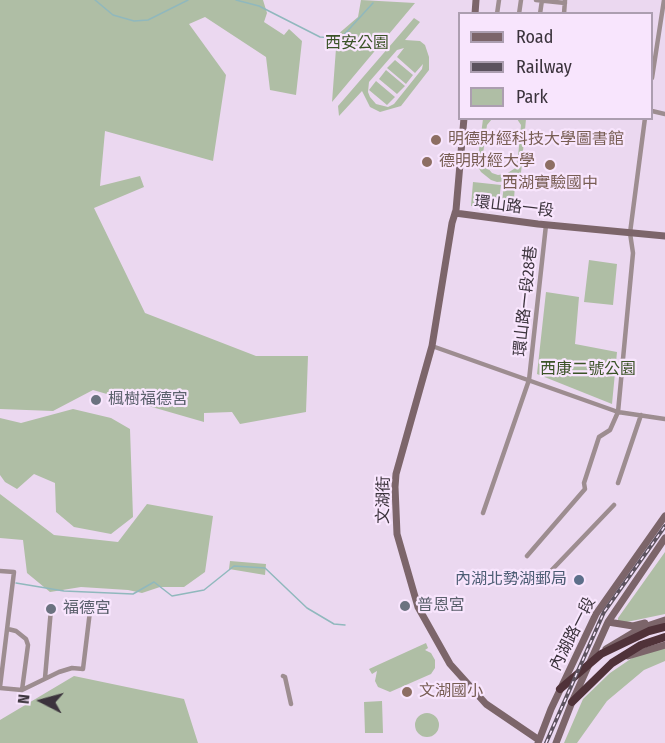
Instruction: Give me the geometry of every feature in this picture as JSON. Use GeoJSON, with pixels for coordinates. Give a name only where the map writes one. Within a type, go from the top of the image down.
{"type":"FeatureCollection","features":[{"type":"Feature","properties":{"kind":"highway"},"geometry":{"type":"LineString","coordinates":[[560,689],[601,654],[649,631],[665,627]]}},
{"type":"Feature","properties":{"kind":"highway"},"geometry":{"type":"LineString","coordinates":[[572,702],[612,663],[641,645],[665,638]]}},
{"type":"Feature","properties":{"kind":"street"},"geometry":{"type":"LineString","coordinates":[[536,0],[565,2]]}},
{"type":"Feature","properties":{"kind":"street"},"geometry":{"type":"LineString","coordinates":[[653,68],[664,14],[664,0]]}},
{"type":"Feature","properties":{"kind":"street","name":"環山路一段"},"geometry":{"type":"LineString","coordinates":[[464,120],[456,213],[546,225],[665,236]]}},
{"type":"Feature","properties":{"kind":"street"},"geometry":{"type":"LineString","coordinates":[[527,556],[585,489],[584,483],[599,437],[610,430],[618,412],[633,253],[630,233],[645,120]]}},
{"type":"Feature","properties":{"kind":"street","name":"文湖街"},"geometry":{"type":"LineString","coordinates":[[456,213],[452,223],[432,346],[396,474],[398,538],[418,607],[450,664],[486,704],[539,741]]}},
{"type":"Feature","properties":{"kind":"street","name":"環山路一段28巷"},"geometry":{"type":"LineString","coordinates":[[483,513],[529,380],[546,225]]}},
{"type":"Feature","properties":{"kind":"street"},"geometry":{"type":"LineString","coordinates":[[432,346],[618,412],[665,419]]}},
{"type":"Feature","properties":{"kind":"street"},"geometry":{"type":"LineString","coordinates":[[618,483],[641,416]]}},
{"type":"Feature","properties":{"kind":"street"},"geometry":{"type":"LineString","coordinates":[[547,575],[614,505]]}},
{"type":"Feature","properties":{"kind":"street","name":"內湖路一段"},"geometry":{"type":"LineString","coordinates":[[539,741],[560,689],[596,614],[665,516]]}},
{"type":"Feature","properties":{"kind":"street","name":"內湖路一段"},"geometry":{"type":"LineString","coordinates":[[556,743],[608,622],[665,538]]}},
{"type":"Feature","properties":{"kind":"street"},"geometry":{"type":"LineString","coordinates":[[0,572],[14,572],[0,688],[22,690],[72,668],[83,669],[90,611]]}},
{"type":"Feature","properties":{"kind":"street"},"geometry":{"type":"LineString","coordinates":[[45,678],[51,609]]}},
{"type":"Feature","properties":{"kind":"street"},"geometry":{"type":"LineString","coordinates":[[608,622],[633,626],[665,619]]}},
{"type":"Feature","properties":{"kind":"street"},"geometry":{"type":"LineString","coordinates":[[601,654],[614,643],[641,628],[665,619]]}},
{"type":"Feature","properties":{"kind":"street"},"geometry":{"type":"LineString","coordinates":[[8,629],[16,631],[26,639],[28,645],[22,690]]}},
{"type":"Feature","properties":{"kind":"street"},"geometry":{"type":"LineString","coordinates":[[612,663],[640,651],[665,645]]}},
{"type":"Feature","properties":{"kind":"street"},"geometry":{"type":"LineString","coordinates":[[283,676],[291,704]]}},
{"type":"Feature","properties":{"kind":"green space"},"geometry":{"type":"Polygon","coordinates":[[[0,0],[263,0],[267,13],[264,22],[284,35],[289,29],[302,41],[296,95],[270,90],[266,57],[205,17],[189,24],[226,75],[213,161],[105,131],[100,186],[140,176],[144,187],[94,208],[145,313],[256,356],[308,356],[306,412],[240,424],[232,412],[204,413],[204,422],[93,390],[53,411],[0,409],[0,0]]]}},
{"type":"Feature","properties":{"kind":"green space","name":"西安公園"},"geometry":{"type":"Polygon","coordinates":[[[361,0],[415,3],[332,102],[337,35],[358,17],[361,0]]]}},
{"type":"Feature","properties":{"kind":"green space"},"geometry":{"type":"Polygon","coordinates":[[[414,18],[420,22],[405,40],[420,41],[425,45],[429,57],[429,70],[401,106],[380,112],[370,107],[362,91],[339,116],[338,106],[414,18]],[[404,48],[397,50],[369,82],[368,92],[376,104],[388,107],[394,104],[422,69],[423,64],[415,73],[397,57],[404,48]]]}},
{"type":"Feature","properties":{"kind":"green space"},"geometry":{"type":"Polygon","coordinates":[[[395,60],[413,75],[406,84],[387,68],[395,60]]]}},
{"type":"Feature","properties":{"kind":"green space"},"geometry":{"type":"Polygon","coordinates":[[[386,70],[405,86],[397,94],[379,79],[386,70]]]}},
{"type":"Feature","properties":{"kind":"green space"},"geometry":{"type":"Polygon","coordinates":[[[376,81],[395,97],[387,105],[369,90],[376,81]]]}},
{"type":"Feature","properties":{"kind":"green space"},"geometry":{"type":"Polygon","coordinates":[[[483,120],[491,120],[487,125],[482,161],[492,173],[498,175],[506,174],[517,167],[521,125],[518,120],[526,120],[521,173],[510,181],[497,182],[481,172],[477,165],[483,120]]]}},
{"type":"Feature","properties":{"kind":"green space"},"geometry":{"type":"Polygon","coordinates":[[[473,182],[501,185],[498,209],[471,206],[473,182]]]}},
{"type":"Feature","properties":{"kind":"green space"},"geometry":{"type":"Polygon","coordinates":[[[504,185],[515,186],[513,211],[501,210],[504,185]]]}},
{"type":"Feature","properties":{"kind":"green space"},"geometry":{"type":"Polygon","coordinates":[[[589,260],[617,264],[613,305],[584,302],[589,260]]]}},
{"type":"Feature","properties":{"kind":"green space","name":"西康二號公園"},"geometry":{"type":"Polygon","coordinates":[[[546,292],[579,297],[575,344],[617,352],[612,404],[537,374],[546,292]]]}},
{"type":"Feature","properties":{"kind":"green space"},"geometry":{"type":"Polygon","coordinates":[[[73,409],[111,418],[130,429],[133,517],[111,534],[74,527],[56,512],[55,483],[34,474],[17,489],[5,482],[0,475],[0,418],[21,423],[73,409]]]}},
{"type":"Feature","properties":{"kind":"green space"},"geometry":{"type":"Polygon","coordinates":[[[0,494],[54,535],[118,542],[147,504],[213,516],[205,572],[184,587],[160,587],[142,593],[81,587],[50,592],[27,573],[23,540],[0,538],[0,494]]]}},
{"type":"Feature","properties":{"kind":"green space"},"geometry":{"type":"Polygon","coordinates":[[[665,552],[665,614],[618,622],[618,618],[665,552]]]}},
{"type":"Feature","properties":{"kind":"green space"},"geometry":{"type":"Polygon","coordinates":[[[230,561],[266,564],[265,575],[229,569],[230,561]]]}},
{"type":"Feature","properties":{"kind":"green space"},"geometry":{"type":"Polygon","coordinates":[[[426,643],[428,648],[425,650],[431,653],[435,660],[435,668],[431,674],[390,692],[378,687],[375,681],[377,671],[372,674],[369,669],[426,643]]]}},
{"type":"Feature","properties":{"kind":"green space"},"geometry":{"type":"Polygon","coordinates":[[[665,648],[665,661],[644,670],[607,701],[577,743],[564,743],[583,699],[610,673],[635,656],[665,648]]]}},
{"type":"Feature","properties":{"kind":"green space"},"geometry":{"type":"Polygon","coordinates":[[[74,676],[184,699],[198,743],[0,743],[0,720],[74,676]]]}},
{"type":"Feature","properties":{"kind":"green space"},"geometry":{"type":"Polygon","coordinates":[[[382,701],[383,733],[365,733],[364,702],[382,701]]]}},
{"type":"Feature","properties":{"kind":"green space"},"geometry":{"type":"Polygon","coordinates":[[[427,713],[436,716],[439,725],[436,734],[427,737],[418,734],[415,725],[418,716],[427,713]]]}},
{"type":"Feature","properties":{"kind":"waterway"},"geometry":{"type":"LineString","coordinates":[[95,0],[113,15],[134,21],[148,20],[188,0]]}},
{"type":"Feature","properties":{"kind":"waterway"},"geometry":{"type":"LineString","coordinates":[[236,0],[259,6],[320,37],[341,38],[373,3]]}},
{"type":"Feature","properties":{"kind":"waterway"},"geometry":{"type":"LineString","coordinates":[[16,583],[64,591],[133,594],[154,582],[172,596],[204,590],[234,566],[265,568],[307,608],[334,624],[345,625]]}},
{"type":"Feature","properties":{"kind":"railway"},"geometry":{"type":"LineString","coordinates":[[546,743],[604,612],[665,526]]}},
{"type":"Feature","properties":{"kind":"place","name":"明德財經科技大學圖書館"},"geometry":{"type":"Point","coordinates":[436,140]}},
{"type":"Feature","properties":{"kind":"place","name":"德明財經大學"},"geometry":{"type":"Point","coordinates":[427,162]}},
{"type":"Feature","properties":{"kind":"place","name":"西湖實驗國中"},"geometry":{"type":"Point","coordinates":[550,165]}},
{"type":"Feature","properties":{"kind":"place","name":"楓樹福德宮"},"geometry":{"type":"Point","coordinates":[96,400]}},
{"type":"Feature","properties":{"kind":"place","name":"內湖北勢湖郵局"},"geometry":{"type":"Point","coordinates":[579,580]}},
{"type":"Feature","properties":{"kind":"place","name":"普恩宮"},"geometry":{"type":"Point","coordinates":[405,606]}},
{"type":"Feature","properties":{"kind":"place","name":"福德宮"},"geometry":{"type":"Point","coordinates":[51,609]}},
{"type":"Feature","properties":{"kind":"place","name":"文湖國小"},"geometry":{"type":"Point","coordinates":[407,692]}}]}
